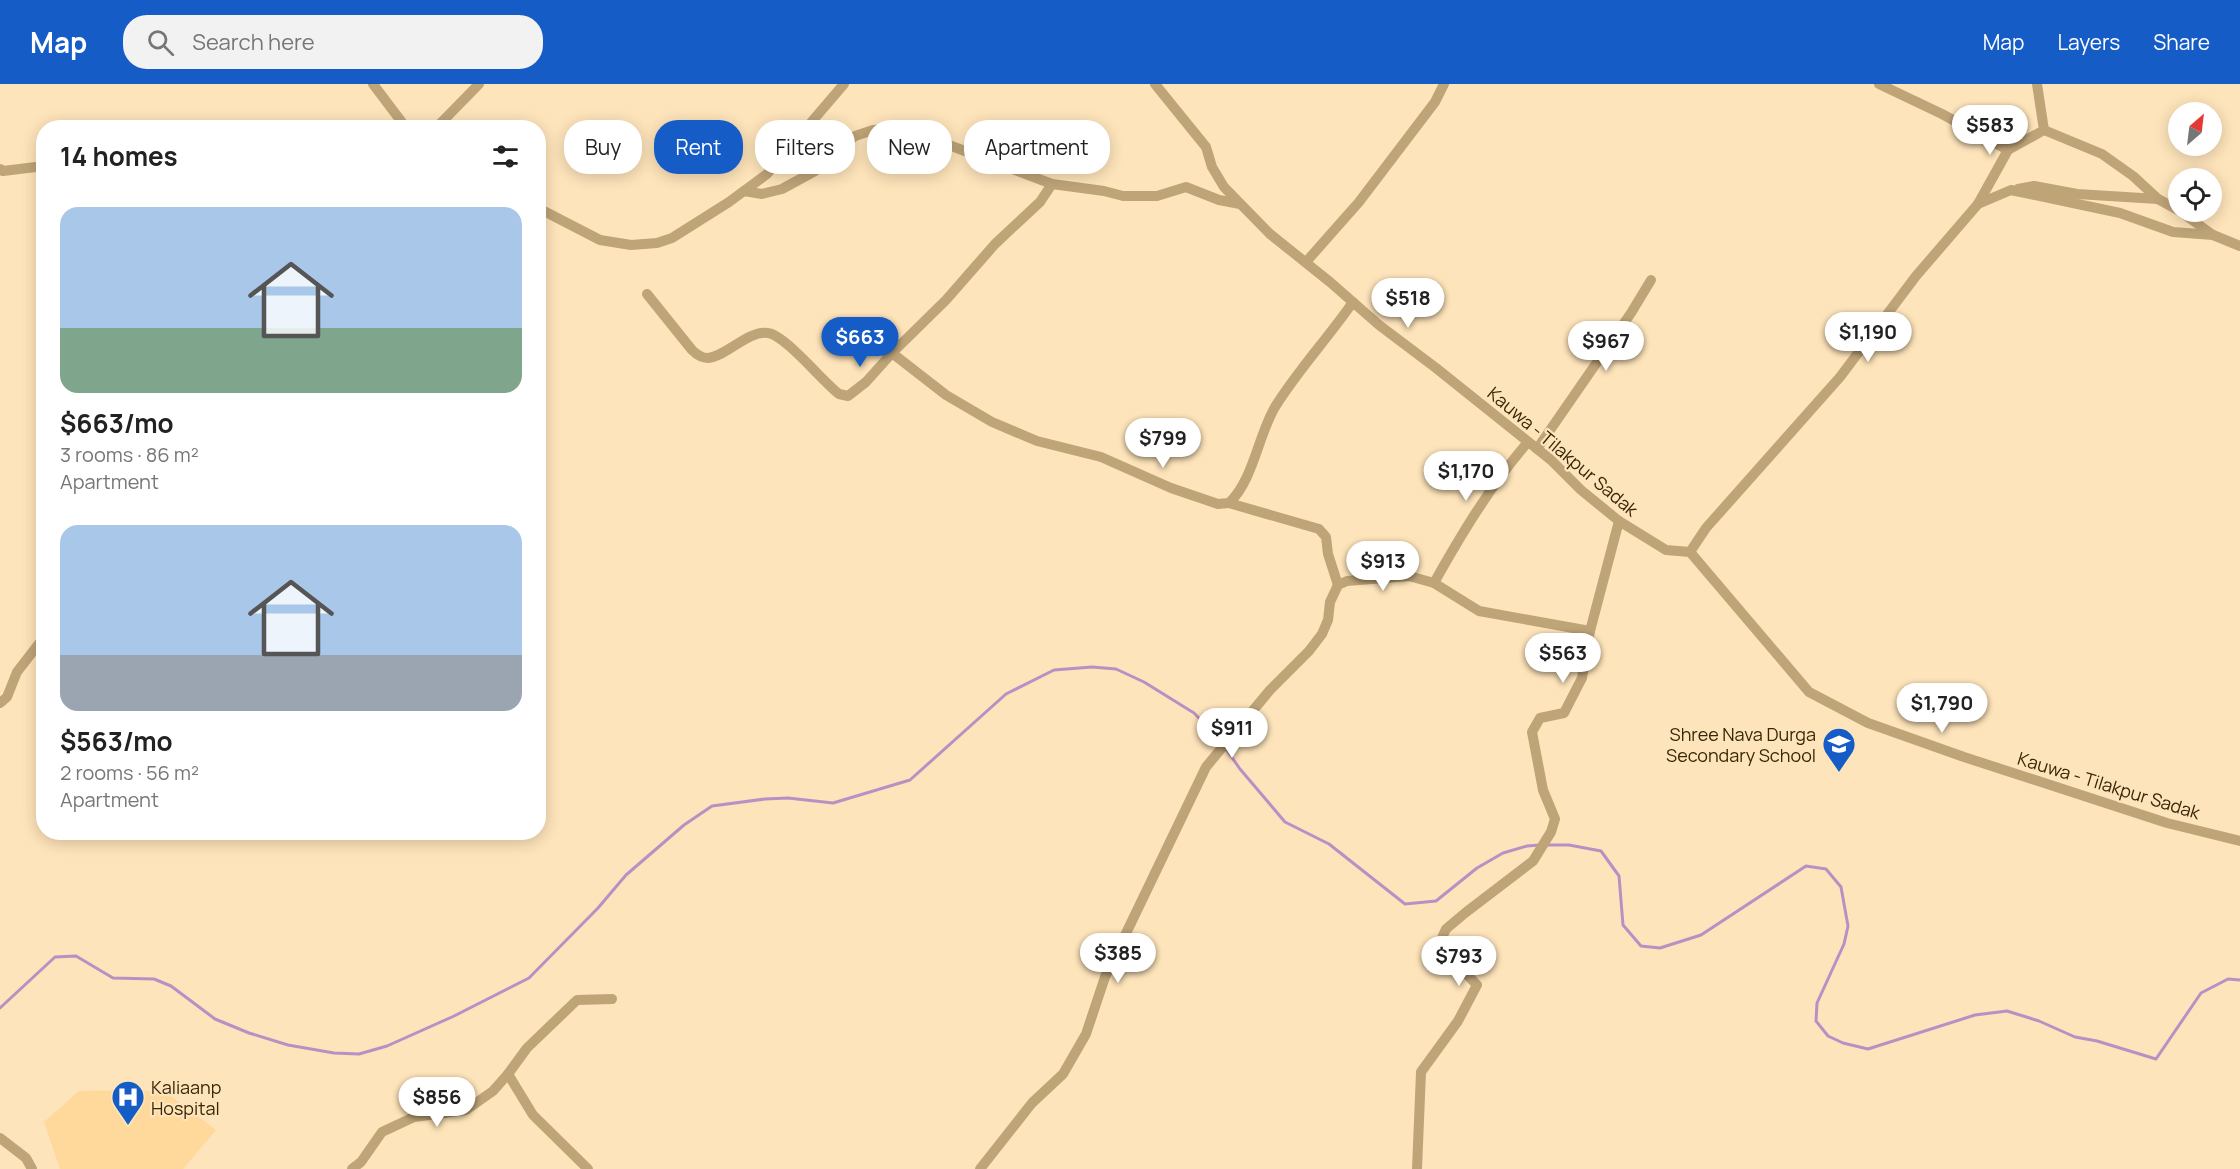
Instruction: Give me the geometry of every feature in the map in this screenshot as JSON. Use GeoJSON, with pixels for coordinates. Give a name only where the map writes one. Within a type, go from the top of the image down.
{"type":"FeatureCollection","features":[{"type":"Feature","properties":{"kind":"street"},"geometry":{"type":"LineString","coordinates":[[373,84],[400,120]]}},
{"type":"Feature","properties":{"kind":"street"},"geometry":{"type":"LineString","coordinates":[[444,120],[479,84]]}},
{"type":"Feature","properties":{"kind":"street"},"geometry":{"type":"LineString","coordinates":[[546,212],[600,240],[631,245],[657,243],[672,238],[768,174],[844,84]]}},
{"type":"Feature","properties":{"kind":"street","name":"Kauwa - Tilakpur Sadak"},"geometry":{"type":"LineString","coordinates":[[1155,84],[1206,147],[1212,168],[1224,187],[1270,234],[1306,262],[1379,326],[1436,368],[1533,446],[1619,521],[1666,550],[1690,552],[1809,692],[1868,723],[1964,757],[2168,823],[2240,841]]}},
{"type":"Feature","properties":{"kind":"street"},"geometry":{"type":"LineString","coordinates":[[1306,262],[1359,202],[1435,102],[1444,84]]}},
{"type":"Feature","properties":{"kind":"street"},"geometry":{"type":"LineString","coordinates":[[1879,84],[1942,114],[2008,150]]}},
{"type":"Feature","properties":{"kind":"street"},"geometry":{"type":"LineString","coordinates":[[2037,84],[2044,130]]}},
{"type":"Feature","properties":{"kind":"street"},"geometry":{"type":"LineString","coordinates":[[744,191],[762,194],[782,189],[815,171],[855,136],[865,132],[904,128],[1052,184],[1123,196],[1157,196],[1186,187],[1220,200],[1240,204]]}},
{"type":"Feature","properties":{"kind":"street"},"geometry":{"type":"LineString","coordinates":[[1690,552],[1706,528],[1840,377],[1916,276],[1978,204],[2008,150],[2044,130]]}},
{"type":"Feature","properties":{"kind":"street"},"geometry":{"type":"LineString","coordinates":[[2044,130],[2102,154],[2168,205]]}},
{"type":"Feature","properties":{"kind":"street"},"geometry":{"type":"LineString","coordinates":[[0,169],[3,171],[36,167]]}},
{"type":"Feature","properties":{"kind":"street"},"geometry":{"type":"LineString","coordinates":[[647,294],[699,356],[708,358],[766,332],[775,335],[787,344],[839,394],[848,396],[857,391],[946,300],[995,244],[1040,202],[1052,184]]}},
{"type":"Feature","properties":{"kind":"street"},"geometry":{"type":"LineString","coordinates":[[1978,204],[2012,190],[2034,186],[2077,194],[2158,199]]}},
{"type":"Feature","properties":{"kind":"street"},"geometry":{"type":"LineString","coordinates":[[2012,190],[2120,213],[2173,232],[2213,235]]}},
{"type":"Feature","properties":{"kind":"street"},"geometry":{"type":"LineString","coordinates":[[2195,222],[2213,235],[2240,246]]}},
{"type":"Feature","properties":{"kind":"street"},"geometry":{"type":"LineString","coordinates":[[1434,583],[1467,525],[1506,468],[1533,446],[1631,313],[1651,280]]}},
{"type":"Feature","properties":{"kind":"street"},"geometry":{"type":"LineString","coordinates":[[1229,503],[1235,498],[1246,479],[1262,434],[1276,407],[1353,302]]}},
{"type":"Feature","properties":{"kind":"street"},"geometry":{"type":"LineString","coordinates":[[892,353],[946,395],[992,422],[1037,441],[1101,457],[1171,488],[1218,504],[1229,503],[1319,530],[1326,537],[1331,568],[1338,585]]}},
{"type":"Feature","properties":{"kind":"street"},"geometry":{"type":"LineString","coordinates":[[1417,1169],[1421,1072],[1458,1021],[1477,985],[1445,952],[1440,942],[1446,929],[1458,918],[1533,861],[1548,837],[1555,819],[1543,790],[1532,732],[1540,717],[1564,713],[1582,678],[1590,631],[1619,521]]}},
{"type":"Feature","properties":{"kind":"street"},"geometry":{"type":"LineString","coordinates":[[980,1169],[1032,1102],[1063,1074],[1086,1034],[1105,977],[1206,767],[1322,634],[1328,620],[1330,602],[1338,585],[1347,581],[1409,576],[1434,583],[1479,611],[1590,631]]}},
{"type":"Feature","properties":{"kind":"street"},"geometry":{"type":"LineString","coordinates":[[0,703],[7,697],[17,672],[36,647]]}},
{"type":"Feature","properties":{"kind":"street"},"geometry":{"type":"LineString","coordinates":[[352,1169],[360,1162],[382,1132],[414,1117],[466,1110],[493,1091],[527,1048],[577,1000],[612,999]]}},
{"type":"Feature","properties":{"kind":"street"},"geometry":{"type":"LineString","coordinates":[[508,1074],[533,1114],[588,1169]]}},
{"type":"Feature","properties":{"kind":"street"},"geometry":{"type":"LineString","coordinates":[[0,1138],[26,1158],[33,1169]]}},
{"type":"Feature","properties":{"kind":"shaded area","name":"Kaliaanp Hospital"},"geometry":{"type":"Polygon","coordinates":[[[140,1090],[168,1094],[216,1130],[183,1169],[60,1169],[44,1122],[79,1091],[140,1090]]]}},
{"type":"Feature","properties":{"kind":"waterway"},"geometry":{"type":"LineString","coordinates":[[0,1008],[55,957],[76,956],[113,978],[154,979],[171,986],[215,1019],[249,1033],[288,1045],[334,1053],[359,1054],[387,1046],[452,1017],[529,978],[598,908],[626,875],[684,825],[712,806],[788,798],[833,803],[910,780],[1006,694],[1054,670],[1092,667],[1116,669],[1144,682],[1194,713],[1223,743]]}},
{"type":"Feature","properties":{"kind":"waterway"},"geometry":{"type":"LineString","coordinates":[[1226,749],[1285,822],[1329,844],[1405,904],[1436,901],[1477,868],[1503,853],[1540,845]]}},
{"type":"Feature","properties":{"kind":"waterway"},"geometry":{"type":"LineString","coordinates":[[1547,845],[1569,845],[1601,851],[1619,876],[1623,925],[1641,946],[1660,948],[1701,935],[1806,866],[1826,869],[1841,887],[1848,926],[1844,944],[1817,1003],[1816,1021],[1828,1036],[1843,1043],[1868,1049],[1975,1015],[2007,1011],[2039,1021],[2075,1037],[2097,1041],[2156,1059],[2201,993],[2228,979],[2240,980]]}},
{"type":"Feature","properties":{"kind":"place","name":"Shree Nava Durga Secondary School"},"geometry":{"type":"Point","coordinates":[1839,773]}},
{"type":"Feature","properties":{"kind":"place","name":"Kaliaanp Hospital"},"geometry":{"type":"Point","coordinates":[128,1126]}}]}
